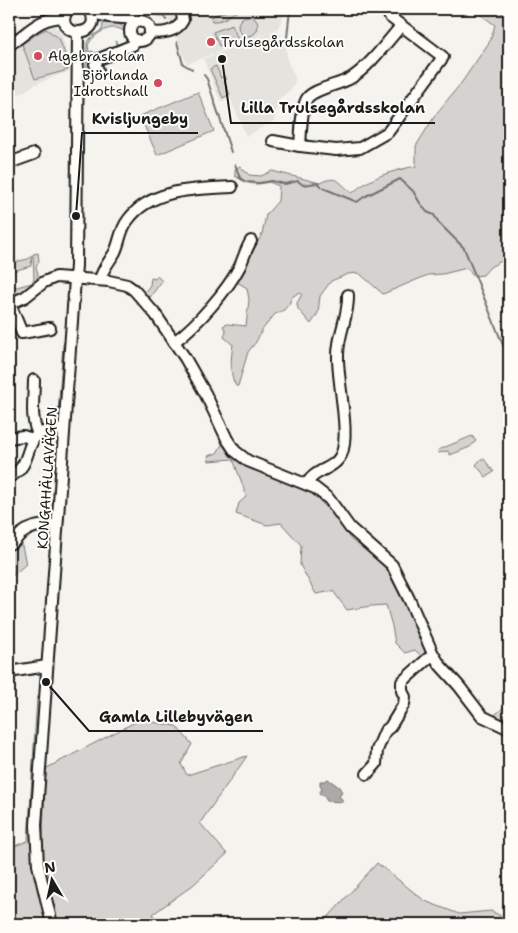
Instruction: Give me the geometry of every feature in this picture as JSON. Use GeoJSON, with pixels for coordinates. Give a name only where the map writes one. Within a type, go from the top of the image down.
{"type":"FeatureCollection","features":[{"type":"Feature","properties":{"kind":"street"},"geometry":{"type":"LineString","coordinates":[[150,32],[158,34],[177,28],[183,20],[181,9]]}},
{"type":"Feature","properties":{"kind":"street"},"geometry":{"type":"LineString","coordinates":[[273,141],[336,150],[360,148],[388,132],[443,57],[390,17],[385,9]]}},
{"type":"Feature","properties":{"kind":"street"},"geometry":{"type":"LineString","coordinates":[[92,24],[91,11],[109,17],[136,19],[142,22],[149,26],[150,32],[145,40],[140,41],[131,35],[131,29],[135,23],[142,22]]}},
{"type":"Feature","properties":{"kind":"street"},"geometry":{"type":"LineString","coordinates":[[9,45],[43,20],[66,13],[65,24],[69,29],[78,32],[86,30],[92,24],[117,21],[131,29]]}},
{"type":"Feature","properties":{"kind":"street"},"geometry":{"type":"LineString","coordinates":[[300,146],[304,106],[308,97],[350,79],[360,72],[401,26]]}},
{"type":"Feature","properties":{"kind":"street","name":"KONGAHÄLLAVÄGEN"},"geometry":{"type":"LineString","coordinates":[[52,924],[40,877],[36,842],[74,277],[78,32]]}},
{"type":"Feature","properties":{"kind":"street"},"geometry":{"type":"LineString","coordinates":[[98,70],[96,64],[99,58],[133,45],[136,40]]}},
{"type":"Feature","properties":{"kind":"street"},"geometry":{"type":"LineString","coordinates":[[9,163],[34,154]]}},
{"type":"Feature","properties":{"kind":"street"},"geometry":{"type":"LineString","coordinates":[[100,280],[115,251],[125,224],[136,211],[155,199],[172,193],[232,187]]}},
{"type":"Feature","properties":{"kind":"street"},"geometry":{"type":"LineString","coordinates":[[174,342],[187,332],[226,288],[240,266],[251,241]]}},
{"type":"Feature","properties":{"kind":"street"},"geometry":{"type":"LineString","coordinates":[[50,328],[22,333],[9,304],[25,297],[49,278],[74,277],[100,280],[121,283],[134,290],[145,301],[195,375],[227,439],[235,450],[248,461],[323,492],[350,528],[392,565],[410,599],[433,654],[440,665],[460,686],[479,713],[488,720],[509,729]]}},
{"type":"Feature","properties":{"kind":"street"},"geometry":{"type":"LineString","coordinates":[[307,484],[311,478],[330,467],[342,454],[344,426],[338,352],[341,329],[348,308],[348,295]]}},
{"type":"Feature","properties":{"kind":"street"},"geometry":{"type":"LineString","coordinates":[[9,477],[16,474],[23,466],[36,436],[33,416],[34,380]]}},
{"type":"Feature","properties":{"kind":"street"},"geometry":{"type":"LineString","coordinates":[[9,438],[36,436],[48,430],[64,430]]}},
{"type":"Feature","properties":{"kind":"street"},"geometry":{"type":"LineString","coordinates":[[9,544],[15,542],[30,529],[48,524],[57,525]]}},
{"type":"Feature","properties":{"kind":"street"},"geometry":{"type":"LineString","coordinates":[[367,774],[376,764],[377,750],[385,731],[390,727],[404,704],[405,697],[402,691],[402,682],[433,654]]}},
{"type":"Feature","properties":{"kind":"street"},"geometry":{"type":"LineString","coordinates":[[9,672],[47,666]]}},
{"type":"Feature","properties":{"kind":"shaded area","name":"Trulsegårdsskolan"},"geometry":{"type":"Polygon","coordinates":[[[145,9],[287,9],[277,29],[187,64],[170,22],[148,14],[145,9]]]}},
{"type":"Feature","properties":{"kind":"shaded area"},"geometry":{"type":"Polygon","coordinates":[[[231,9],[243,9],[221,20],[212,21],[211,17],[231,9]]]}},
{"type":"Feature","properties":{"kind":"shaded area"},"geometry":{"type":"Polygon","coordinates":[[[473,9],[491,9],[509,16],[509,257],[490,267],[483,275],[473,276],[467,268],[443,274],[428,275],[383,294],[359,273],[348,274],[331,281],[320,296],[318,313],[311,324],[298,309],[297,303],[302,294],[298,293],[292,297],[284,310],[275,314],[262,330],[248,352],[238,386],[236,386],[231,371],[233,345],[224,337],[226,332],[223,326],[227,324],[246,326],[249,300],[247,288],[237,282],[262,234],[266,215],[278,201],[279,186],[269,182],[255,184],[243,181],[235,176],[235,169],[240,166],[249,175],[261,176],[272,171],[320,183],[331,179],[341,183],[352,193],[359,187],[382,175],[416,166],[416,146],[436,114],[462,82],[490,41],[495,25],[473,9]]]}},
{"type":"Feature","properties":{"kind":"shaded area"},"geometry":{"type":"Polygon","coordinates":[[[244,16],[252,16],[258,22],[258,30],[252,36],[244,36],[238,30],[238,22],[244,16]]]}},
{"type":"Feature","properties":{"kind":"shaded area"},"geometry":{"type":"Polygon","coordinates":[[[113,22],[125,29],[129,35],[130,42],[124,44],[128,41],[125,33],[117,28],[102,31],[90,41],[88,45],[89,52],[93,51],[95,55],[116,47],[116,41],[118,46],[93,67],[86,69],[87,42],[102,30],[103,24],[113,22]]]}},
{"type":"Feature","properties":{"kind":"shaded area","name":"Algebraskolan"},"geometry":{"type":"Polygon","coordinates":[[[51,24],[62,34],[70,71],[36,84],[9,101],[9,48],[40,28],[51,24]]]}},
{"type":"Feature","properties":{"kind":"shaded area"},"geometry":{"type":"Polygon","coordinates":[[[232,25],[238,39],[219,46],[213,32],[232,25]]]}},
{"type":"Feature","properties":{"kind":"shaded area"},"geometry":{"type":"Polygon","coordinates":[[[46,29],[59,38],[66,57],[68,70],[35,79],[22,44],[46,29]]]}},
{"type":"Feature","properties":{"kind":"shaded area"},"geometry":{"type":"Polygon","coordinates":[[[277,30],[286,45],[287,60],[296,80],[290,90],[279,99],[274,121],[246,136],[230,98],[221,102],[203,59],[277,30]]]}},
{"type":"Feature","properties":{"kind":"shaded area"},"geometry":{"type":"Polygon","coordinates":[[[216,66],[221,78],[225,76],[227,79],[224,81],[230,94],[223,98],[210,69],[216,66]]]}},
{"type":"Feature","properties":{"kind":"shaded area"},"geometry":{"type":"Polygon","coordinates":[[[198,92],[214,131],[157,155],[140,116],[198,92]]]}},
{"type":"Feature","properties":{"kind":"shaded area"},"geometry":{"type":"Polygon","coordinates":[[[38,253],[39,261],[36,267],[38,274],[36,284],[12,300],[9,289],[32,283],[34,278],[33,254],[38,253]]]}},
{"type":"Feature","properties":{"kind":"shaded area"},"geometry":{"type":"Polygon","coordinates":[[[32,256],[31,266],[13,271],[10,263],[28,259],[32,256]]]}},
{"type":"Feature","properties":{"kind":"shaded area"},"geometry":{"type":"Polygon","coordinates":[[[157,276],[162,281],[148,300],[143,294],[150,285],[151,278],[155,279],[157,276]]]}},
{"type":"Feature","properties":{"kind":"shaded area"},"geometry":{"type":"Polygon","coordinates":[[[67,334],[60,423],[57,425],[63,345],[67,334]]]}},
{"type":"Feature","properties":{"kind":"shaded area"},"geometry":{"type":"Polygon","coordinates":[[[472,436],[476,441],[470,447],[450,455],[448,451],[439,453],[438,450],[472,436]]]}},
{"type":"Feature","properties":{"kind":"shaded area"},"geometry":{"type":"Polygon","coordinates":[[[224,441],[239,461],[307,488],[333,514],[351,540],[378,557],[391,570],[407,608],[429,649],[422,657],[415,650],[405,653],[395,643],[386,605],[347,610],[333,591],[316,594],[300,565],[301,545],[281,523],[267,525],[236,514],[239,503],[246,497],[233,459],[209,461],[208,456],[217,453],[224,441]]]}},
{"type":"Feature","properties":{"kind":"shaded area"},"geometry":{"type":"Polygon","coordinates":[[[481,459],[484,459],[494,472],[486,477],[476,465],[481,459]]]}},
{"type":"Feature","properties":{"kind":"shaded area"},"geometry":{"type":"Polygon","coordinates":[[[9,541],[22,546],[26,564],[9,579],[9,541]]]}},
{"type":"Feature","properties":{"kind":"shaded area"},"geometry":{"type":"Polygon","coordinates":[[[37,697],[40,697],[40,704],[33,841],[43,839],[45,769],[139,720],[176,726],[192,744],[181,764],[187,775],[247,756],[200,823],[227,854],[193,885],[153,914],[158,924],[9,924],[9,848],[28,841],[37,697]]]}},
{"type":"Feature","properties":{"kind":"shaded area"},"geometry":{"type":"Polygon","coordinates":[[[509,703],[509,725],[491,718],[509,703]]]}},
{"type":"Feature","properties":{"kind":"shaded area"},"geometry":{"type":"Polygon","coordinates":[[[328,779],[339,787],[342,792],[339,797],[342,799],[342,802],[327,801],[323,795],[320,795],[319,793],[322,789],[320,781],[328,779]]]}},
{"type":"Feature","properties":{"kind":"shaded area"},"geometry":{"type":"Polygon","coordinates":[[[377,863],[425,901],[459,914],[491,911],[503,917],[496,924],[322,924],[377,863]]]}},
{"type":"Feature","properties":{"kind":"waterway"},"geometry":{"type":"LineString","coordinates":[[147,9],[164,16],[166,20]]}},
{"type":"Feature","properties":{"kind":"waterway"},"geometry":{"type":"LineString","coordinates":[[287,38],[290,9]]}},
{"type":"Feature","properties":{"kind":"waterway"},"geometry":{"type":"LineString","coordinates":[[177,42],[183,64],[192,69]]}},
{"type":"Feature","properties":{"kind":"waterway"},"geometry":{"type":"LineString","coordinates":[[204,75],[207,79],[231,152]]}},
{"type":"Feature","properties":{"kind":"waterway"},"geometry":{"type":"LineString","coordinates":[[235,164],[240,178],[246,182],[272,181],[285,184],[298,181],[303,185],[317,183],[323,188],[357,202],[400,179],[413,191],[427,212],[434,215],[439,223],[464,248],[503,345],[509,355]]}},
{"type":"Feature","properties":{"kind":"place","name":"Trulsegårdsskolan"},"geometry":{"type":"Point","coordinates":[211,42]}},
{"type":"Feature","properties":{"kind":"place","name":"Algebraskolan"},"geometry":{"type":"Point","coordinates":[38,56]}},
{"type":"Feature","properties":{"kind":"place","name":"Lilla Trulsegårdsskolan"},"geometry":{"type":"Point","coordinates":[222,59]}},
{"type":"Feature","properties":{"kind":"place","name":"Björlanda Idrottshall"},"geometry":{"type":"Point","coordinates":[158,83]}},
{"type":"Feature","properties":{"kind":"place","name":"Kvisljungeby"},"geometry":{"type":"Point","coordinates":[76,216]}},
{"type":"Feature","properties":{"kind":"place","name":"Gamla Lillebyvägen"},"geometry":{"type":"Point","coordinates":[46,682]}}]}
